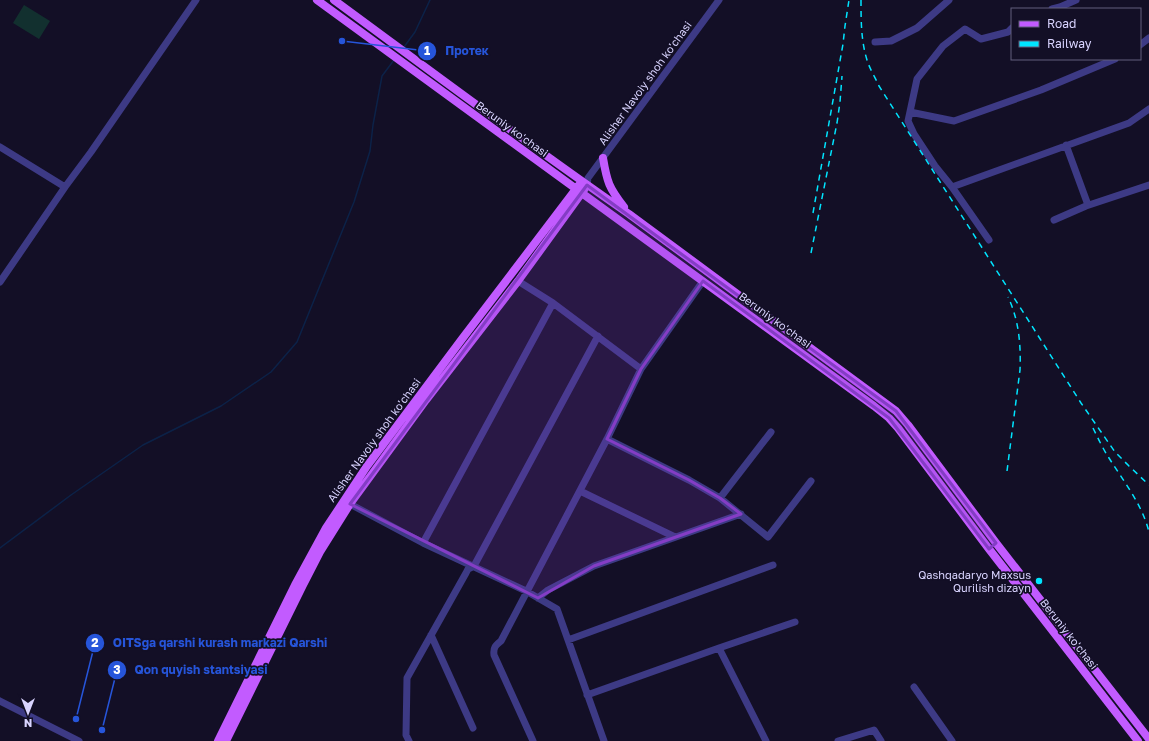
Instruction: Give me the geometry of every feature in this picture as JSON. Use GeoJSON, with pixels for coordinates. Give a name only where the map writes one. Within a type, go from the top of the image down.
{"type":"FeatureCollection","features":[{"type":"Feature","properties":{"kind":"main road","name":"Beruniy ko'chasi"},"geometry":{"type":"LineString","coordinates":[[317,0],[890,418],[1137,741]]}},
{"type":"Feature","properties":{"kind":"main road","name":"Beruniy ko'chasi"},"geometry":{"type":"LineString","coordinates":[[334,0],[424,67],[586,182],[896,411],[913,431],[996,543],[1149,739]]}},
{"type":"Feature","properties":{"kind":"main road"},"geometry":{"type":"LineString","coordinates":[[335,13],[341,5]]}},
{"type":"Feature","properties":{"kind":"main road"},"geometry":{"type":"LineString","coordinates":[[603,158],[608,185],[629,214]]}},
{"type":"Feature","properties":{"kind":"main road","name":"Alisher Navoiy shoh ko'chasi"},"geometry":{"type":"LineString","coordinates":[[218,741],[295,585],[326,528],[367,466],[586,182]]}},
{"type":"Feature","properties":{"kind":"main road","name":"Alisher Navoiy shoh ko'chasi"},"geometry":{"type":"LineString","coordinates":[[226,741],[320,552],[350,504],[426,400],[518,280],[579,191]]}},
{"type":"Feature","properties":{"kind":"main road"},"geometry":{"type":"LineString","coordinates":[[989,549],[996,543]]}},
{"type":"Feature","properties":{"kind":"street"},"geometry":{"type":"LineString","coordinates":[[0,282],[196,0]]}},
{"type":"Feature","properties":{"kind":"street","name":"Alisher Navoiy shoh ko'chasi"},"geometry":{"type":"LineString","coordinates":[[586,182],[719,0]]}},
{"type":"Feature","properties":{"kind":"street"},"geometry":{"type":"LineString","coordinates":[[876,42],[891,41],[916,28],[949,0]]}},
{"type":"Feature","properties":{"kind":"street"},"geometry":{"type":"LineString","coordinates":[[1056,8],[1076,0]]}},
{"type":"Feature","properties":{"kind":"street"},"geometry":{"type":"LineString","coordinates":[[989,240],[952,187],[935,166],[914,134],[908,120],[916,79],[943,46],[965,29],[981,39],[1008,32],[1011,29]]}},
{"type":"Feature","properties":{"kind":"street"},"geometry":{"type":"LineString","coordinates":[[1141,44],[1149,38]]}},
{"type":"Feature","properties":{"kind":"street"},"geometry":{"type":"LineString","coordinates":[[910,112],[954,121],[1041,90],[1113,60]]}},
{"type":"Feature","properties":{"kind":"street"},"geometry":{"type":"LineString","coordinates":[[952,187],[1129,123],[1149,109]]}},
{"type":"Feature","properties":{"kind":"street"},"geometry":{"type":"LineString","coordinates":[[1066,145],[1088,205]]}},
{"type":"Feature","properties":{"kind":"street"},"geometry":{"type":"LineString","coordinates":[[0,147],[65,187]]}},
{"type":"Feature","properties":{"kind":"street"},"geometry":{"type":"LineString","coordinates":[[1054,220],[1088,205],[1149,185]]}},
{"type":"Feature","properties":{"kind":"street"},"geometry":{"type":"LineString","coordinates":[[518,280],[553,303],[641,369]]}},
{"type":"Feature","properties":{"kind":"street"},"geometry":{"type":"LineString","coordinates":[[533,741],[494,654],[495,646],[501,641],[607,439],[641,369],[703,281]]}},
{"type":"Feature","properties":{"kind":"street"},"geometry":{"type":"LineString","coordinates":[[423,543],[553,303]]}},
{"type":"Feature","properties":{"kind":"street"},"geometry":{"type":"LineString","coordinates":[[409,741],[406,736],[407,678],[468,569],[474,566],[598,336]]}},
{"type":"Feature","properties":{"kind":"street"},"geometry":{"type":"LineString","coordinates":[[720,498],[771,432]]}},
{"type":"Feature","properties":{"kind":"street"},"geometry":{"type":"LineString","coordinates":[[607,439],[689,480],[720,498],[768,537],[811,481]]}},
{"type":"Feature","properties":{"kind":"street"},"geometry":{"type":"LineString","coordinates":[[580,491],[675,537]]}},
{"type":"Feature","properties":{"kind":"street"},"geometry":{"type":"LineString","coordinates":[[350,504],[423,543],[474,566],[557,609],[604,741]]}},
{"type":"Feature","properties":{"kind":"street"},"geometry":{"type":"LineString","coordinates":[[538,598],[548,590],[594,566],[741,514]]}},
{"type":"Feature","properties":{"kind":"street"},"geometry":{"type":"LineString","coordinates":[[568,640],[772,565]]}},
{"type":"Feature","properties":{"kind":"street"},"geometry":{"type":"LineString","coordinates":[[587,695],[795,622]]}},
{"type":"Feature","properties":{"kind":"street"},"geometry":{"type":"LineString","coordinates":[[431,635],[473,728]]}},
{"type":"Feature","properties":{"kind":"street"},"geometry":{"type":"LineString","coordinates":[[719,648],[766,741]]}},
{"type":"Feature","properties":{"kind":"street"},"geometry":{"type":"LineString","coordinates":[[914,687],[952,741]]}},
{"type":"Feature","properties":{"kind":"street"},"geometry":{"type":"LineString","coordinates":[[0,702],[79,741]]}},
{"type":"Feature","properties":{"kind":"street"},"geometry":{"type":"LineString","coordinates":[[838,741],[847,740],[874,730],[881,741]]}},
{"type":"Feature","properties":{"kind":"highlighted area"},"geometry":{"type":"Polygon","coordinates":[[[587,185],[896,411],[996,543],[989,549],[889,418],[703,281],[641,369],[607,439],[689,480],[720,498],[741,514],[594,566],[538,598],[350,504],[587,185]]]}},
{"type":"Feature","properties":{"kind":"green space"},"geometry":{"type":"Polygon","coordinates":[[[24,5],[50,21],[39,39],[13,23],[24,5]]]}},
{"type":"Feature","properties":{"kind":"waterway"},"geometry":{"type":"LineString","coordinates":[[404,47],[415,32],[430,0]]}},
{"type":"Feature","properties":{"kind":"waterway"},"geometry":{"type":"LineString","coordinates":[[0,548],[71,495],[143,445],[221,406],[271,372],[297,342],[354,202],[370,151],[382,76],[394,60]]}},
{"type":"Feature","properties":{"kind":"railway"},"geometry":{"type":"LineString","coordinates":[[813,213],[843,44],[849,0]]}},
{"type":"Feature","properties":{"kind":"railway"},"geometry":{"type":"LineString","coordinates":[[861,0],[861,24],[864,48],[868,63],[879,86],[1081,403],[1115,452],[1149,485]]}},
{"type":"Feature","properties":{"kind":"railway"},"geometry":{"type":"LineString","coordinates":[[811,253],[837,123],[842,76]]}},
{"type":"Feature","properties":{"kind":"railway"},"geometry":{"type":"LineString","coordinates":[[1007,471],[1020,370],[1020,342],[1015,315],[1008,297]]}},
{"type":"Feature","properties":{"kind":"railway"},"geometry":{"type":"LineString","coordinates":[[1093,428],[1107,455],[1142,512],[1149,532]]}},
{"type":"Feature","properties":{"kind":"place","name":"Протек"},"geometry":{"type":"Point","coordinates":[342,41]}},
{"type":"Feature","properties":{"kind":"place","name":"Qashqadaryo Maxsus Qurilish dizayn"},"geometry":{"type":"Point","coordinates":[1039,581]}},
{"type":"Feature","properties":{"kind":"place","name":"OITSga qarshi kurash markazi Qarshi"},"geometry":{"type":"Point","coordinates":[76,719]}},
{"type":"Feature","properties":{"kind":"place","name":"Qon quyish stantsiyasi"},"geometry":{"type":"Point","coordinates":[102,730]}}]}
